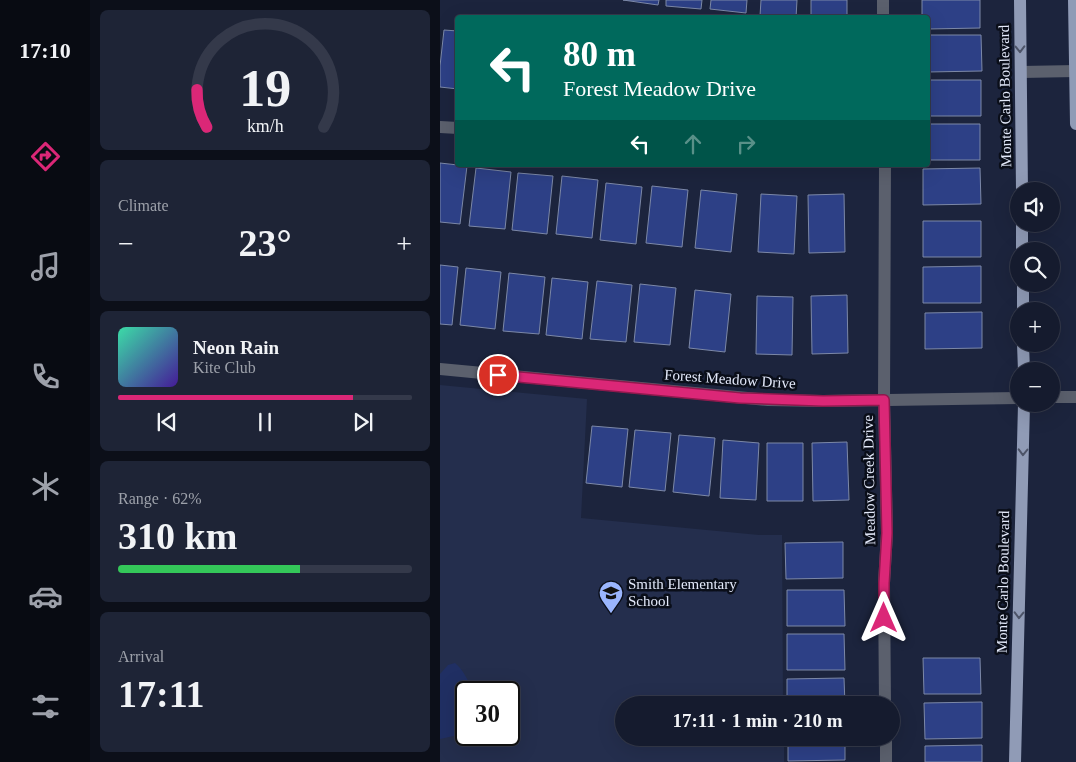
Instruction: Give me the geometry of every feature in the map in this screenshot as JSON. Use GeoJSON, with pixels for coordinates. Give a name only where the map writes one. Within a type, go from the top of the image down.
{"type":"FeatureCollection","features":[{"type":"Feature","properties":{"kind":"main road","name":"Monte Carlo Boulevard"},"geometry":{"type":"LineString","coordinates":[[1020,0],[1022,182]]}},
{"type":"Feature","properties":{"kind":"main road"},"geometry":{"type":"LineString","coordinates":[[1074,0],[1076,124]]}},
{"type":"Feature","properties":{"kind":"main road","name":"Monte Carlo Boulevard"},"geometry":{"type":"LineString","coordinates":[[1015,762],[1024,412]]}},
{"type":"Feature","properties":{"kind":"street"},"geometry":{"type":"LineString","coordinates":[[883,0],[883,15]]}},
{"type":"Feature","properties":{"kind":"street"},"geometry":{"type":"LineString","coordinates":[[1021,72],[1075,71]]}},
{"type":"Feature","properties":{"kind":"street"},"geometry":{"type":"LineString","coordinates":[[440,127],[455,128]]}},
{"type":"Feature","properties":{"kind":"street","name":"Meadow Creek Drive"},"geometry":{"type":"LineString","coordinates":[[885,167],[884,400],[887,533],[884,592],[885,696]]}},
{"type":"Feature","properties":{"kind":"street","name":"Forest Meadow Drive"},"geometry":{"type":"LineString","coordinates":[[440,369],[740,398],[823,401],[1010,398]]}},
{"type":"Feature","properties":{"kind":"street"},"geometry":{"type":"LineString","coordinates":[[1060,398],[1076,397]]}},
{"type":"Feature","properties":{"kind":"street"},"geometry":{"type":"LineString","coordinates":[[886,746],[886,762]]}},
{"type":"Feature","properties":{"kind":"shaded area","name":"Smith Elementary School"},"geometry":{"type":"Polygon","coordinates":[[[440,385],[587,399],[581,518],[759,535],[782,535],[783,696],[615,696],[615,746],[784,746],[784,762],[440,762],[440,385]]]}},
{"type":"Feature","properties":{"kind":"shaded area"},"geometry":{"type":"Polygon","coordinates":[[[455,663],[468,681],[455,681],[455,736],[440,739],[440,674],[448,665],[455,663]]]}},
{"type":"Feature","properties":{"kind":"building"},"geometry":{"type":"Polygon","coordinates":[[[623,0],[659,0],[658,5],[623,0]]]}},
{"type":"Feature","properties":{"kind":"building"},"geometry":{"type":"Polygon","coordinates":[[[666,0],[702,0],[701,9],[666,6],[666,0]]]}},
{"type":"Feature","properties":{"kind":"building"},"geometry":{"type":"Polygon","coordinates":[[[711,0],[747,0],[746,13],[710,9],[711,0]]]}},
{"type":"Feature","properties":{"kind":"building"},"geometry":{"type":"Polygon","coordinates":[[[761,0],[797,0],[796,15],[760,15],[761,0]]]}},
{"type":"Feature","properties":{"kind":"building"},"geometry":{"type":"Polygon","coordinates":[[[811,0],[847,0],[847,15],[811,15],[811,0]]]}},
{"type":"Feature","properties":{"kind":"building"},"geometry":{"type":"Polygon","coordinates":[[[922,0],[980,0],[980,28],[930,29],[930,15],[922,15],[922,0]]]}},
{"type":"Feature","properties":{"kind":"building"},"geometry":{"type":"Polygon","coordinates":[[[444,30],[455,31],[455,89],[440,87],[444,30]]]}},
{"type":"Feature","properties":{"kind":"building"},"geometry":{"type":"Polygon","coordinates":[[[930,35],[981,35],[982,71],[930,72],[930,35]]]}},
{"type":"Feature","properties":{"kind":"building"},"geometry":{"type":"Polygon","coordinates":[[[930,80],[981,80],[981,116],[930,116],[930,80]]]}},
{"type":"Feature","properties":{"kind":"building"},"geometry":{"type":"Polygon","coordinates":[[[930,124],[980,124],[980,160],[930,160],[930,124]]]}},
{"type":"Feature","properties":{"kind":"building"},"geometry":{"type":"Polygon","coordinates":[[[440,163],[455,165],[455,167],[467,167],[460,224],[440,222],[440,163]]]}},
{"type":"Feature","properties":{"kind":"building"},"geometry":{"type":"Polygon","coordinates":[[[476,168],[511,172],[505,229],[469,226],[476,168]]]}},
{"type":"Feature","properties":{"kind":"building"},"geometry":{"type":"Polygon","coordinates":[[[980,168],[981,204],[923,205],[923,169],[980,168]]]}},
{"type":"Feature","properties":{"kind":"building"},"geometry":{"type":"Polygon","coordinates":[[[518,173],[553,176],[547,234],[512,230],[518,173]]]}},
{"type":"Feature","properties":{"kind":"building"},"geometry":{"type":"Polygon","coordinates":[[[562,176],[598,180],[592,238],[556,234],[562,176]]]}},
{"type":"Feature","properties":{"kind":"building"},"geometry":{"type":"Polygon","coordinates":[[[606,183],[642,187],[636,244],[600,240],[606,183]]]}},
{"type":"Feature","properties":{"kind":"building"},"geometry":{"type":"Polygon","coordinates":[[[652,186],[688,190],[682,247],[646,243],[652,186]]]}},
{"type":"Feature","properties":{"kind":"building"},"geometry":{"type":"Polygon","coordinates":[[[701,190],[737,194],[731,252],[695,248],[701,190]]]}},
{"type":"Feature","properties":{"kind":"building"},"geometry":{"type":"Polygon","coordinates":[[[761,194],[797,196],[794,254],[758,252],[761,194]]]}},
{"type":"Feature","properties":{"kind":"building"},"geometry":{"type":"Polygon","coordinates":[[[844,194],[845,252],[809,253],[808,195],[844,194]]]}},
{"type":"Feature","properties":{"kind":"building"},"geometry":{"type":"Polygon","coordinates":[[[923,221],[981,221],[981,257],[923,257],[923,221]]]}},
{"type":"Feature","properties":{"kind":"building"},"geometry":{"type":"Polygon","coordinates":[[[440,265],[458,267],[452,325],[440,324],[440,265]]]}},
{"type":"Feature","properties":{"kind":"building"},"geometry":{"type":"Polygon","coordinates":[[[981,266],[981,303],[923,303],[923,267],[981,266]]]}},
{"type":"Feature","properties":{"kind":"building"},"geometry":{"type":"Polygon","coordinates":[[[466,268],[501,272],[495,329],[460,325],[466,268]]]}},
{"type":"Feature","properties":{"kind":"building"},"geometry":{"type":"Polygon","coordinates":[[[509,273],[545,277],[539,334],[503,331],[509,273]]]}},
{"type":"Feature","properties":{"kind":"building"},"geometry":{"type":"Polygon","coordinates":[[[552,278],[588,282],[582,339],[546,335],[552,278]]]}},
{"type":"Feature","properties":{"kind":"building"},"geometry":{"type":"Polygon","coordinates":[[[597,281],[632,285],[626,342],[590,339],[597,281]]]}},
{"type":"Feature","properties":{"kind":"building"},"geometry":{"type":"Polygon","coordinates":[[[640,284],[676,288],[670,345],[634,342],[640,284]]]}},
{"type":"Feature","properties":{"kind":"building"},"geometry":{"type":"Polygon","coordinates":[[[695,290],[731,294],[725,352],[689,348],[695,290]]]}},
{"type":"Feature","properties":{"kind":"building"},"geometry":{"type":"Polygon","coordinates":[[[847,295],[848,353],[812,354],[811,296],[847,295]]]}},
{"type":"Feature","properties":{"kind":"building"},"geometry":{"type":"Polygon","coordinates":[[[757,296],[793,297],[792,355],[756,354],[757,296]]]}},
{"type":"Feature","properties":{"kind":"building"},"geometry":{"type":"Polygon","coordinates":[[[982,312],[982,348],[925,349],[925,313],[982,312]]]}},
{"type":"Feature","properties":{"kind":"building"},"geometry":{"type":"Polygon","coordinates":[[[592,426],[628,429],[622,487],[586,483],[592,426]]]}},
{"type":"Feature","properties":{"kind":"building"},"geometry":{"type":"Polygon","coordinates":[[[635,430],[671,433],[665,491],[629,487],[635,430]]]}},
{"type":"Feature","properties":{"kind":"building"},"geometry":{"type":"Polygon","coordinates":[[[679,435],[715,438],[709,496],[673,492],[679,435]]]}},
{"type":"Feature","properties":{"kind":"building"},"geometry":{"type":"Polygon","coordinates":[[[723,440],[759,443],[756,500],[720,498],[723,440]]]}},
{"type":"Feature","properties":{"kind":"building"},"geometry":{"type":"Polygon","coordinates":[[[847,442],[849,500],[813,501],[812,443],[847,442]]]}},
{"type":"Feature","properties":{"kind":"building"},"geometry":{"type":"Polygon","coordinates":[[[767,443],[803,443],[803,501],[767,501],[767,443]]]}},
{"type":"Feature","properties":{"kind":"building"},"geometry":{"type":"Polygon","coordinates":[[[843,542],[843,578],[786,579],[785,543],[843,542]]]}},
{"type":"Feature","properties":{"kind":"building"},"geometry":{"type":"Polygon","coordinates":[[[787,590],[844,590],[845,626],[787,626],[787,590]]]}},
{"type":"Feature","properties":{"kind":"building"},"geometry":{"type":"Polygon","coordinates":[[[787,634],[844,634],[845,670],[787,670],[787,634]]]}},
{"type":"Feature","properties":{"kind":"building"},"geometry":{"type":"Polygon","coordinates":[[[923,658],[980,658],[981,694],[924,694],[923,658]]]}},
{"type":"Feature","properties":{"kind":"building"},"geometry":{"type":"Polygon","coordinates":[[[844,678],[845,696],[787,696],[787,679],[844,678]]]}},
{"type":"Feature","properties":{"kind":"building"},"geometry":{"type":"Polygon","coordinates":[[[982,702],[982,738],[925,739],[924,703],[982,702]]]}},
{"type":"Feature","properties":{"kind":"building"},"geometry":{"type":"Polygon","coordinates":[[[982,745],[982,762],[925,762],[925,746],[982,745]]]}},
{"type":"Feature","properties":{"kind":"building"},"geometry":{"type":"Polygon","coordinates":[[[788,746],[845,746],[845,760],[788,761],[788,746]]]}},
{"type":"Feature","properties":{"kind":"place","name":"Smith Elementary School"},"geometry":{"type":"Point","coordinates":[611,614]}},
{"type":"Feature","properties":{"kind":"route"},"geometry":{"type":"LineString","coordinates":[[498,375],[768,400],[884,400],[887,533],[884,618]]}}]}
